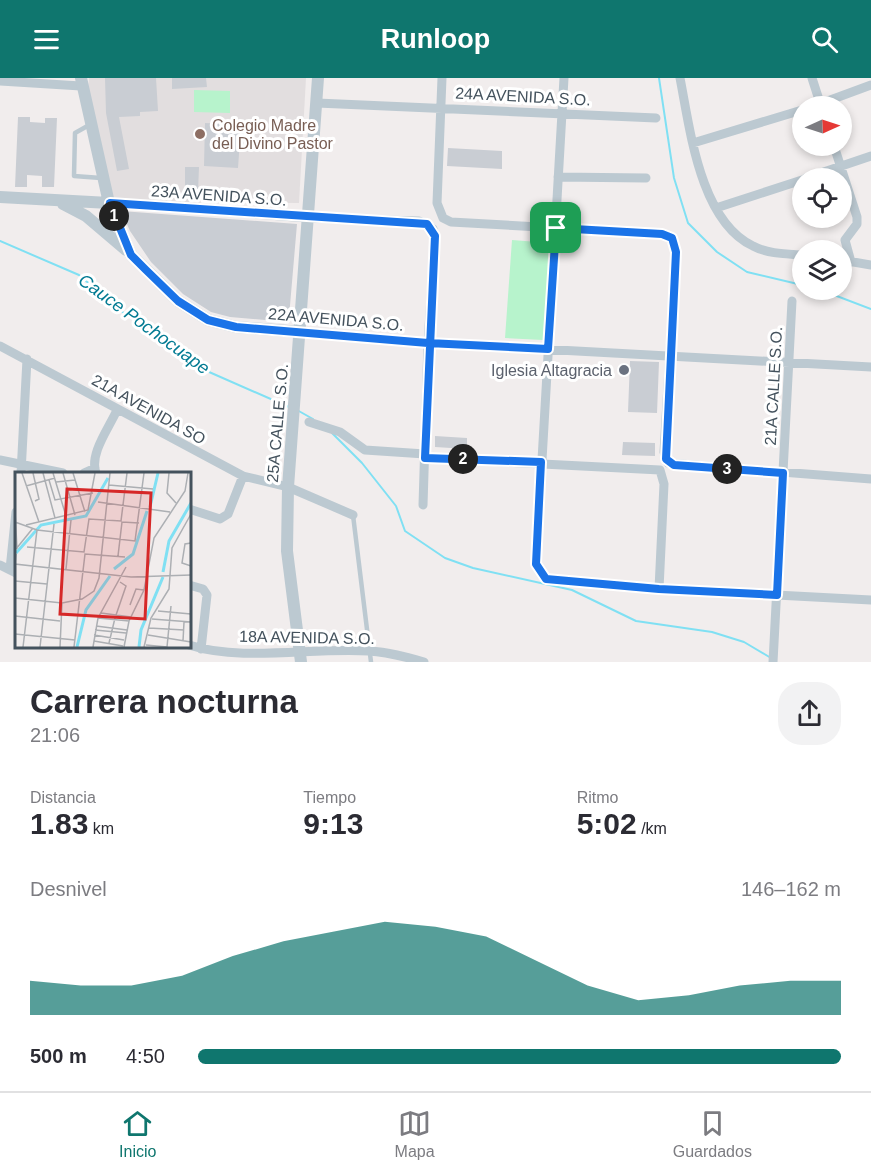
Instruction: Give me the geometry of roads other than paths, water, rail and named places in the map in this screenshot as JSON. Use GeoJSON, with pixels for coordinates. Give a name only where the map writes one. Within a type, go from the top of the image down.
{"type":"FeatureCollection","features":[{"type":"Feature","properties":{"kind":"street","name":"25A CALLE S.O."},"geometry":{"type":"LineString","coordinates":[[300,657],[287,551],[288,488],[318,78]]}},
{"type":"Feature","properties":{"kind":"street"},"geometry":{"type":"LineString","coordinates":[[442,78],[437,203],[443,218],[451,222],[662,234],[672,238],[676,252],[664,452],[668,463],[871,479]]}},
{"type":"Feature","properties":{"kind":"street"},"geometry":{"type":"LineString","coordinates":[[564,78],[536,564],[546,579],[659,589],[871,600]]}},
{"type":"Feature","properties":{"kind":"street"},"geometry":{"type":"LineString","coordinates":[[680,78],[693,143],[702,175],[716,208],[733,230],[753,247],[768,252],[792,254]]}},
{"type":"Feature","properties":{"kind":"street"},"geometry":{"type":"LineString","coordinates":[[812,78],[816,96]]}},
{"type":"Feature","properties":{"kind":"street"},"geometry":{"type":"LineString","coordinates":[[0,81],[81,82]]}},
{"type":"Feature","properties":{"kind":"street","name":"22A AVENIDA S.O."},"geometry":{"type":"LineString","coordinates":[[81,82],[110,203],[131,255],[178,301],[208,320],[236,327],[428,343],[871,367]]}},
{"type":"Feature","properties":{"kind":"street"},"geometry":{"type":"LineString","coordinates":[[844,96],[871,85]]}},
{"type":"Feature","properties":{"kind":"street","name":"24A AVENIDA S.O."},"geometry":{"type":"LineString","coordinates":[[317,103],[656,118]]}},
{"type":"Feature","properties":{"kind":"street"},"geometry":{"type":"LineString","coordinates":[[693,143],[792,113]]}},
{"type":"Feature","properties":{"kind":"street"},"geometry":{"type":"LineString","coordinates":[[837,156],[857,224],[845,240]]}},
{"type":"Feature","properties":{"kind":"street"},"geometry":{"type":"LineString","coordinates":[[838,168],[871,156]]}},
{"type":"Feature","properties":{"kind":"street"},"geometry":{"type":"LineString","coordinates":[[558,177],[646,178]]}},
{"type":"Feature","properties":{"kind":"street"},"geometry":{"type":"LineString","coordinates":[[716,208],[792,183]]}},
{"type":"Feature","properties":{"kind":"street","name":"23A AVENIDA S.O."},"geometry":{"type":"LineString","coordinates":[[0,197],[308,218],[419,221],[433,229],[435,236],[428,343]]}},
{"type":"Feature","properties":{"kind":"street"},"geometry":{"type":"LineString","coordinates":[[55,200],[81,212],[105,229],[131,255]]}},
{"type":"Feature","properties":{"kind":"street"},"geometry":{"type":"LineString","coordinates":[[852,262],[871,265]]}},
{"type":"Feature","properties":{"kind":"street","name":"21A CALLE S.O."},"geometry":{"type":"LineString","coordinates":[[773,662],[792,301]]}},
{"type":"Feature","properties":{"kind":"street"},"geometry":{"type":"LineString","coordinates":[[423,506],[428,343]]}},
{"type":"Feature","properties":{"kind":"street","name":"21A AVENIDA SO"},"geometry":{"type":"LineString","coordinates":[[0,346],[243,476],[288,488],[353,515]]}},
{"type":"Feature","properties":{"kind":"street"},"geometry":{"type":"LineString","coordinates":[[21,468],[27,359]]}},
{"type":"Feature","properties":{"kind":"street"},"geometry":{"type":"LineString","coordinates":[[95,470],[97,453],[117,410]]}},
{"type":"Feature","properties":{"kind":"street"},"geometry":{"type":"LineString","coordinates":[[309,422],[340,432],[365,450],[425,456],[660,470],[664,478],[664,490],[659,589]]}},
{"type":"Feature","properties":{"kind":"street"},"geometry":{"type":"LineString","coordinates":[[0,460],[21,468],[55,472]]}},
{"type":"Feature","properties":{"kind":"street"},"geometry":{"type":"LineString","coordinates":[[190,509],[220,519],[228,514],[243,476]]}},
{"type":"Feature","properties":{"kind":"street"},"geometry":{"type":"LineString","coordinates":[[0,565],[13,571],[15,532]]}},
{"type":"Feature","properties":{"kind":"street"},"geometry":{"type":"LineString","coordinates":[[190,585],[203,589],[207,595],[201,649]]}},
{"type":"Feature","properties":{"kind":"street","name":"18A AVENIDA S.O."},"geometry":{"type":"LineString","coordinates":[[190,645],[201,649],[300,657],[370,651],[424,662]]}},
{"type":"Feature","properties":{"kind":"lane"},"geometry":{"type":"LineString","coordinates":[[91,124],[75,133],[74,176],[103,178]]}},
{"type":"Feature","properties":{"kind":"lane"},"geometry":{"type":"LineString","coordinates":[[353,515],[371,662]]}},
{"type":"Feature","properties":{"kind":"waterway"},"geometry":{"type":"LineString","coordinates":[[659,78],[674,178],[688,223],[717,252],[747,272],[792,283]]}},
{"type":"Feature","properties":{"kind":"waterway","name":"Cauce Pochocuape"},"geometry":{"type":"LineString","coordinates":[[0,241],[79,275],[125,314],[200,368],[289,407]]}},
{"type":"Feature","properties":{"kind":"waterway"},"geometry":{"type":"LineString","coordinates":[[847,300],[871,309]]}},
{"type":"Feature","properties":{"kind":"waterway","name":"Cauce Pochocuape"},"geometry":{"type":"LineString","coordinates":[[297,410],[313,419]]}},
{"type":"Feature","properties":{"kind":"waterway","name":"Cauce Pochocuape"},"geometry":{"type":"LineString","coordinates":[[332,433],[362,463],[396,506],[405,531],[445,558],[473,568],[572,590],[636,621],[712,632],[744,642],[771,658]]}},
{"type":"Feature","properties":{"kind":"place","name":"Colegio Madre del Divino Pastor"},"geometry":{"type":"Point","coordinates":[200,134]}},
{"type":"Feature","properties":{"kind":"place","name":"Iglesia Altagracia"},"geometry":{"type":"Point","coordinates":[624,370]}}]}
